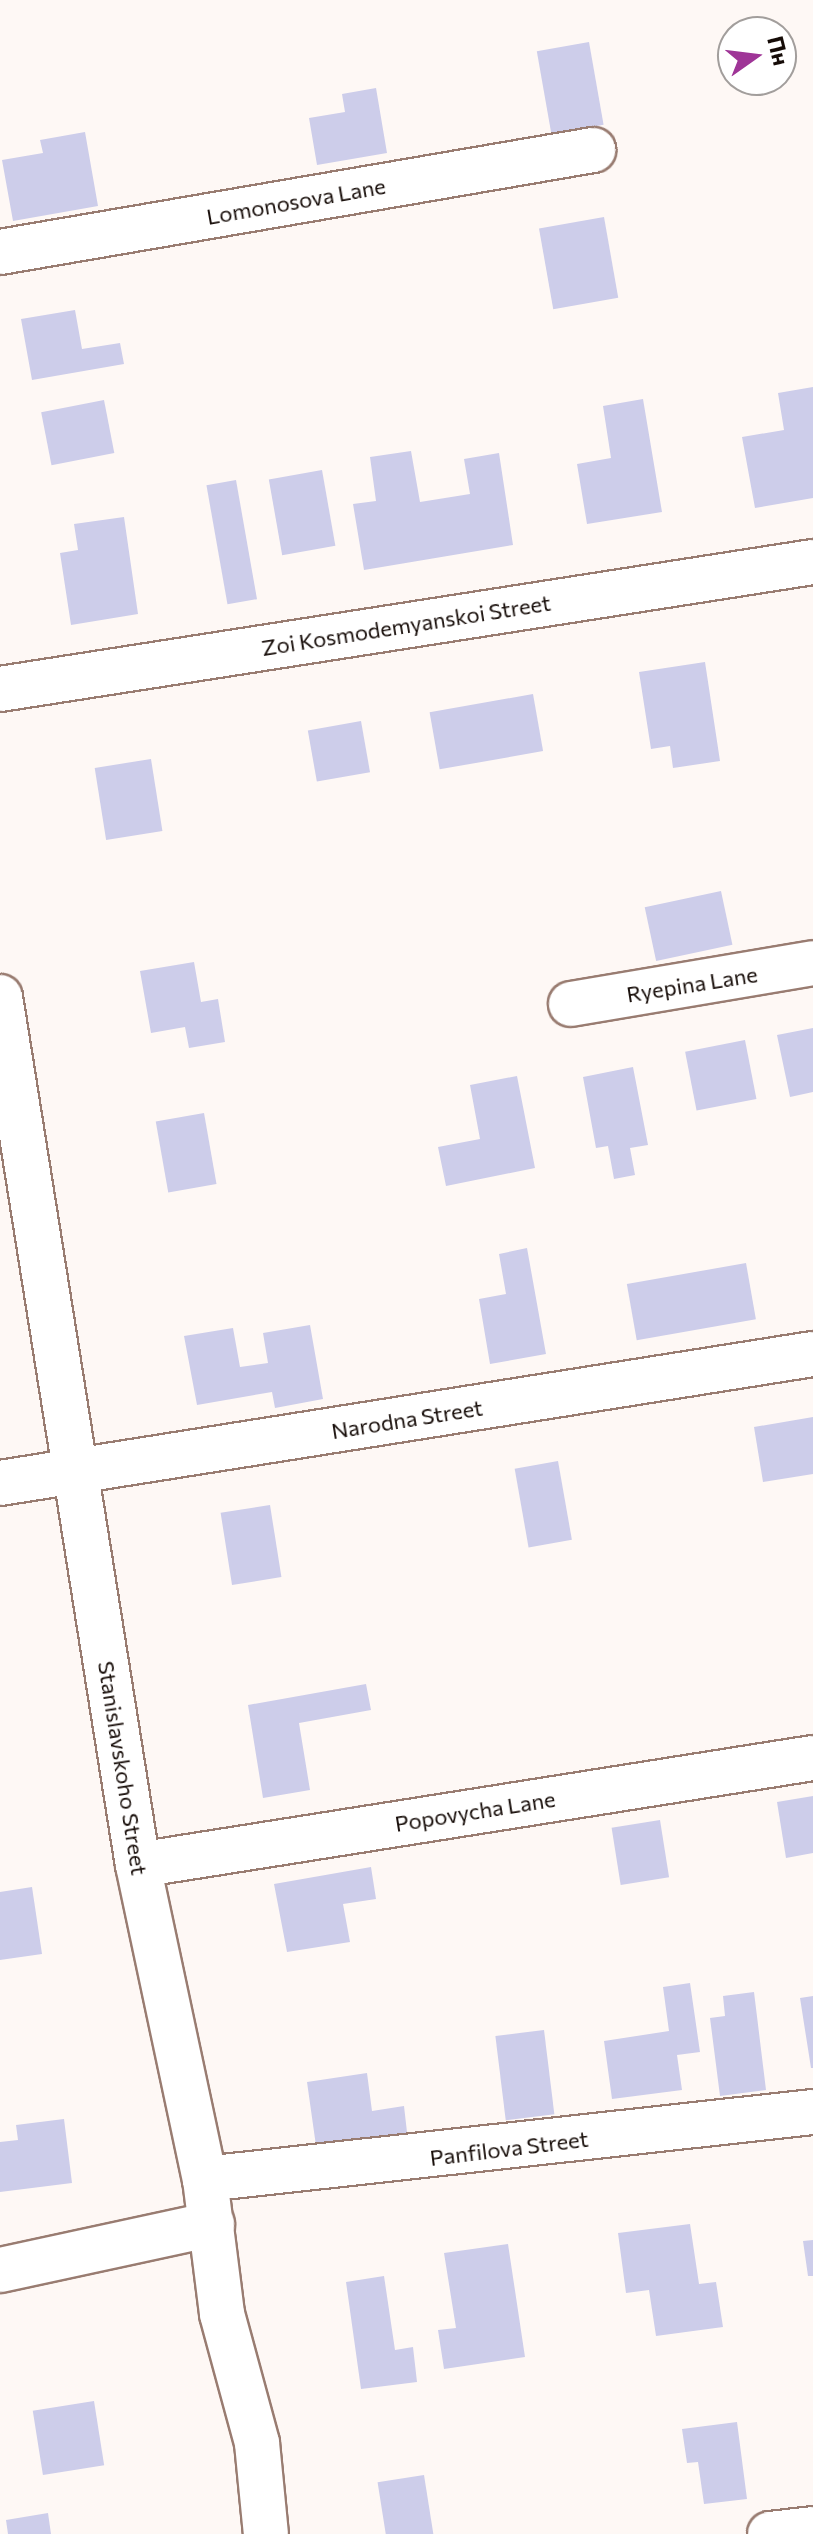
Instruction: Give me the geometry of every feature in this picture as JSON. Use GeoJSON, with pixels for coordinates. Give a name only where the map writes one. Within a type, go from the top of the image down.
{"type":"FeatureCollection","features":[{"type":"Feature","properties":{"kind":"street","name":"Lomonosova Lane"},"geometry":{"type":"LineString","coordinates":[[0,252],[593,150]]}},
{"type":"Feature","properties":{"kind":"street","name":"Zoi Kosmodemyanskoi Street"},"geometry":{"type":"LineString","coordinates":[[0,689],[813,562]]}},
{"type":"Feature","properties":{"kind":"street","name":"Ryepina Lane"},"geometry":{"type":"LineString","coordinates":[[571,1004],[813,963]]}},
{"type":"Feature","properties":{"kind":"street","name":"Stanislavskoho Street"},"geometry":{"type":"LineString","coordinates":[[0,997],[7,1104],[75,1471],[138,1865],[205,2179],[222,2314],[257,2443],[266,2534]]}},
{"type":"Feature","properties":{"kind":"street","name":"Narodna Street"},"geometry":{"type":"LineString","coordinates":[[0,1483],[813,1354]]}},
{"type":"Feature","properties":{"kind":"street","name":"Popovycha Lane"},"geometry":{"type":"LineString","coordinates":[[138,1865],[813,1758]]}},
{"type":"Feature","properties":{"kind":"street","name":"Panfilova Street"},"geometry":{"type":"LineString","coordinates":[[205,2179],[813,2112]]}},
{"type":"Feature","properties":{"kind":"street"},"geometry":{"type":"LineString","coordinates":[[0,2270],[212,2224]]}},
{"type":"Feature","properties":{"kind":"street"},"geometry":{"type":"LineString","coordinates":[[770,2534],[813,2529]]}},
{"type":"Feature","properties":{"kind":"building"},"geometry":{"type":"Polygon","coordinates":[[[589,42],[604,125],[551,134],[537,51],[589,42]]]}},
{"type":"Feature","properties":{"kind":"building"},"geometry":{"type":"Polygon","coordinates":[[[376,88],[387,153],[317,165],[309,118],[345,112],[342,94],[376,88]]]}},
{"type":"Feature","properties":{"kind":"building"},"geometry":{"type":"Polygon","coordinates":[[[85,132],[98,206],[13,221],[2,160],[43,153],[40,140],[85,132]]]}},
{"type":"Feature","properties":{"kind":"building"},"geometry":{"type":"Polygon","coordinates":[[[604,217],[618,298],[553,309],[539,228],[604,217]]]}},
{"type":"Feature","properties":{"kind":"building"},"geometry":{"type":"Polygon","coordinates":[[[75,310],[82,349],[120,343],[124,364],[32,380],[21,319],[75,310]]]}},
{"type":"Feature","properties":{"kind":"building"},"geometry":{"type":"Polygon","coordinates":[[[813,387],[813,498],[755,508],[742,437],[784,430],[778,393],[813,387]]]}},
{"type":"Feature","properties":{"kind":"building"},"geometry":{"type":"Polygon","coordinates":[[[643,399],[662,512],[587,524],[577,464],[611,458],[603,406],[643,399]]]}},
{"type":"Feature","properties":{"kind":"building"},"geometry":{"type":"Polygon","coordinates":[[[104,400],[114,453],[51,465],[41,412],[104,400]]]}},
{"type":"Feature","properties":{"kind":"building"},"geometry":{"type":"Polygon","coordinates":[[[411,451],[420,502],[470,494],[464,459],[499,453],[513,545],[364,570],[353,504],[376,501],[370,457],[411,451]]]}},
{"type":"Feature","properties":{"kind":"building"},"geometry":{"type":"Polygon","coordinates":[[[322,470],[335,546],[282,555],[269,479],[322,470]]]}},
{"type":"Feature","properties":{"kind":"building"},"geometry":{"type":"Polygon","coordinates":[[[236,480],[257,599],[227,604],[206,485],[236,480]]]}},
{"type":"Feature","properties":{"kind":"building"},"geometry":{"type":"Polygon","coordinates":[[[124,517],[138,614],[71,625],[60,553],[78,550],[74,524],[124,517]]]}},
{"type":"Feature","properties":{"kind":"building"},"geometry":{"type":"Polygon","coordinates":[[[705,662],[720,761],[673,768],[670,746],[651,749],[639,672],[705,662]]]}},
{"type":"Feature","properties":{"kind":"building"},"geometry":{"type":"Polygon","coordinates":[[[533,694],[543,751],[440,769],[430,712],[533,694]]]}},
{"type":"Feature","properties":{"kind":"building"},"geometry":{"type":"Polygon","coordinates":[[[361,721],[370,772],[317,782],[308,730],[361,721]]]}},
{"type":"Feature","properties":{"kind":"building"},"geometry":{"type":"Polygon","coordinates":[[[151,759],[162,831],[106,840],[95,768],[151,759]]]}},
{"type":"Feature","properties":{"kind":"building"},"geometry":{"type":"Polygon","coordinates":[[[721,891],[732,945],[656,961],[645,907],[721,891]]]}},
{"type":"Feature","properties":{"kind":"building"},"geometry":{"type":"Polygon","coordinates":[[[194,962],[201,1002],[218,999],[225,1042],[189,1048],[185,1027],[151,1033],[140,971],[194,962]]]}},
{"type":"Feature","properties":{"kind":"building"},"geometry":{"type":"Polygon","coordinates":[[[813,1028],[813,1092],[790,1097],[777,1035],[813,1028]]]}},
{"type":"Feature","properties":{"kind":"building"},"geometry":{"type":"Polygon","coordinates":[[[745,1040],[756,1099],[697,1111],[685,1052],[745,1040]]]}},
{"type":"Feature","properties":{"kind":"building"},"geometry":{"type":"Polygon","coordinates":[[[633,1067],[648,1145],[630,1148],[635,1175],[614,1179],[608,1146],[596,1148],[583,1077],[633,1067]]]}},
{"type":"Feature","properties":{"kind":"building"},"geometry":{"type":"Polygon","coordinates":[[[517,1076],[535,1168],[446,1186],[438,1147],[480,1139],[470,1085],[517,1076]]]}},
{"type":"Feature","properties":{"kind":"building"},"geometry":{"type":"Polygon","coordinates":[[[204,1113],[217,1184],[168,1192],[156,1122],[204,1113]]]}},
{"type":"Feature","properties":{"kind":"building"},"geometry":{"type":"Polygon","coordinates":[[[527,1248],[546,1354],[490,1364],[479,1299],[506,1294],[499,1254],[527,1248]]]}},
{"type":"Feature","properties":{"kind":"building"},"geometry":{"type":"Polygon","coordinates":[[[746,1263],[756,1319],[637,1340],[627,1284],[746,1263]]]}},
{"type":"Feature","properties":{"kind":"building"},"geometry":{"type":"Polygon","coordinates":[[[310,1325],[323,1399],[275,1408],[272,1392],[197,1405],[184,1336],[233,1328],[240,1367],[268,1363],[263,1333],[310,1325]]]}},
{"type":"Feature","properties":{"kind":"building"},"geometry":{"type":"Polygon","coordinates":[[[813,1417],[813,1474],[763,1482],[754,1427],[813,1417]]]}},
{"type":"Feature","properties":{"kind":"building"},"geometry":{"type":"Polygon","coordinates":[[[558,1461],[572,1540],[529,1547],[515,1469],[558,1461]]]}},
{"type":"Feature","properties":{"kind":"building"},"geometry":{"type":"Polygon","coordinates":[[[270,1505],[281,1577],[232,1585],[221,1513],[270,1505]]]}},
{"type":"Feature","properties":{"kind":"building"},"geometry":{"type":"Polygon","coordinates":[[[366,1684],[371,1710],[299,1723],[310,1790],[263,1798],[248,1705],[366,1684]]]}},
{"type":"Feature","properties":{"kind":"building"},"geometry":{"type":"Polygon","coordinates":[[[813,1796],[813,1853],[786,1858],[777,1802],[813,1796]]]}},
{"type":"Feature","properties":{"kind":"building"},"geometry":{"type":"Polygon","coordinates":[[[660,1820],[669,1877],[621,1885],[612,1828],[660,1820]]]}},
{"type":"Feature","properties":{"kind":"building"},"geometry":{"type":"Polygon","coordinates":[[[371,1867],[376,1899],[343,1904],[350,1942],[287,1952],[274,1884],[371,1867]]]}},
{"type":"Feature","properties":{"kind":"building"},"geometry":{"type":"Polygon","coordinates":[[[32,1887],[42,1954],[0,1960],[0,1892],[32,1887]]]}},
{"type":"Feature","properties":{"kind":"building"},"geometry":{"type":"Polygon","coordinates":[[[690,1983],[700,2052],[677,2055],[682,2090],[612,2099],[604,2041],[669,2031],[663,1987],[690,1983]]]}},
{"type":"Feature","properties":{"kind":"building"},"geometry":{"type":"Polygon","coordinates":[[[754,1992],[766,2090],[720,2096],[710,2018],[725,2016],[723,1996],[754,1992]]]}},
{"type":"Feature","properties":{"kind":"building"},"geometry":{"type":"Polygon","coordinates":[[[813,1996],[813,2068],[811,2068],[800,1998],[813,1996]]]}},
{"type":"Feature","properties":{"kind":"building"},"geometry":{"type":"Polygon","coordinates":[[[544,2030],[554,2114],[506,2120],[495,2036],[544,2030]]]}},
{"type":"Feature","properties":{"kind":"building"},"geometry":{"type":"Polygon","coordinates":[[[367,2073],[372,2111],[404,2106],[408,2141],[317,2153],[307,2082],[367,2073]]]}},
{"type":"Feature","properties":{"kind":"building"},"geometry":{"type":"Polygon","coordinates":[[[64,2119],[72,2183],[0,2192],[0,2142],[18,2140],[16,2125],[64,2119]]]}},
{"type":"Feature","properties":{"kind":"building"},"geometry":{"type":"Polygon","coordinates":[[[690,2224],[699,2284],[716,2282],[723,2327],[656,2336],[649,2290],[626,2293],[618,2233],[690,2224]]]}},
{"type":"Feature","properties":{"kind":"building"},"geometry":{"type":"Polygon","coordinates":[[[813,2240],[813,2276],[808,2276],[803,2241],[813,2240]]]}},
{"type":"Feature","properties":{"kind":"building"},"geometry":{"type":"Polygon","coordinates":[[[508,2244],[525,2357],[444,2369],[438,2330],[456,2328],[444,2253],[508,2244]]]}},
{"type":"Feature","properties":{"kind":"building"},"geometry":{"type":"Polygon","coordinates":[[[384,2276],[395,2350],[413,2347],[417,2382],[361,2389],[346,2282],[384,2276]]]}},
{"type":"Feature","properties":{"kind":"building"},"geometry":{"type":"Polygon","coordinates":[[[94,2401],[104,2465],[43,2475],[33,2411],[94,2401]]]}},
{"type":"Feature","properties":{"kind":"building"},"geometry":{"type":"Polygon","coordinates":[[[737,2422],[747,2499],[704,2504],[698,2462],[687,2463],[682,2429],[737,2422]]]}},
{"type":"Feature","properties":{"kind":"building"},"geometry":{"type":"Polygon","coordinates":[[[424,2475],[433,2534],[386,2534],[378,2482],[424,2475]]]}},
{"type":"Feature","properties":{"kind":"building"},"geometry":{"type":"Polygon","coordinates":[[[48,2513],[51,2534],[8,2534],[6,2520],[48,2513]]]}}]}
